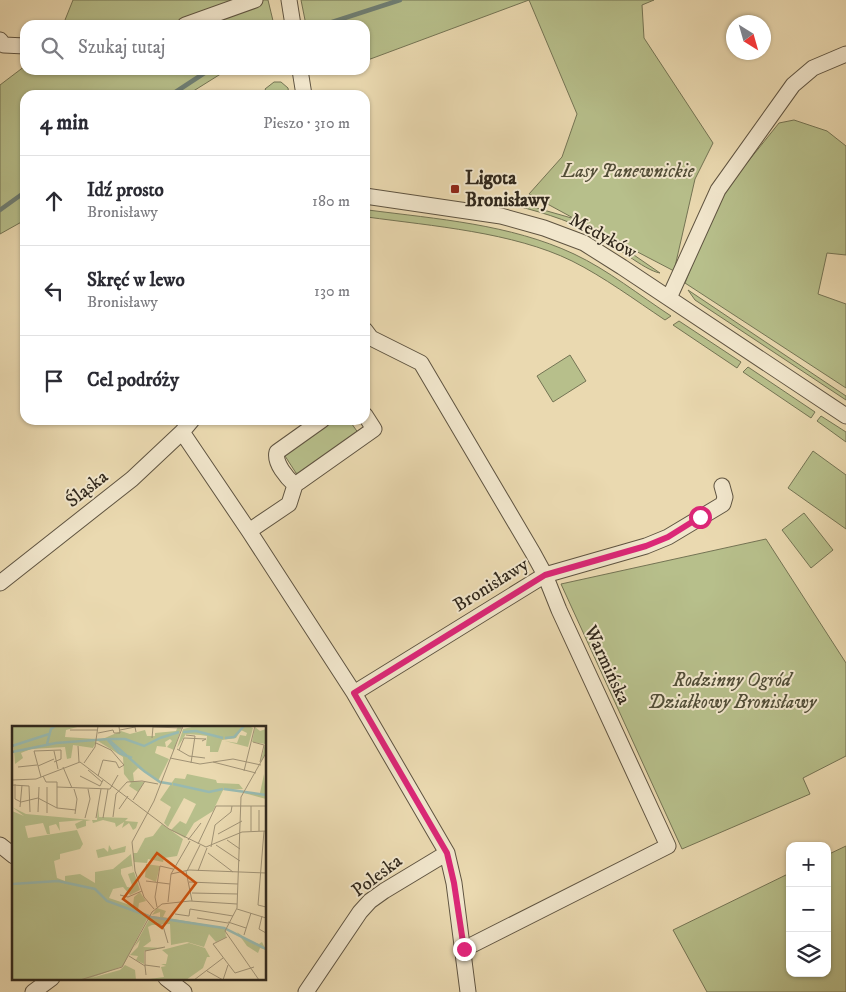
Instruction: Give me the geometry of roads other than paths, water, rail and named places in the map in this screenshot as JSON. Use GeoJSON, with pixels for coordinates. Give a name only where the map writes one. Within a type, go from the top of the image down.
{"type":"FeatureCollection","features":[{"type":"Feature","properties":{"kind":"street"},"geometry":{"type":"LineString","coordinates":[[199,20],[255,0]]}},
{"type":"Feature","properties":{"kind":"street"},"geometry":{"type":"LineString","coordinates":[[289,0],[293,20]]}},
{"type":"Feature","properties":{"kind":"street"},"geometry":{"type":"LineString","coordinates":[[1,45],[20,46]]}},
{"type":"Feature","properties":{"kind":"street"},"geometry":{"type":"LineString","coordinates":[[669,298],[718,190],[792,85],[813,68],[846,54]]}},
{"type":"Feature","properties":{"kind":"street"},"geometry":{"type":"LineString","coordinates":[[301,75],[303,90]]}},
{"type":"Feature","properties":{"kind":"street","name":"Medyków"},"geometry":{"type":"LineString","coordinates":[[370,197],[507,218],[570,237],[595,250],[846,416]]}},
{"type":"Feature","properties":{"kind":"street","name":"Warmińska"},"geometry":{"type":"LineString","coordinates":[[370,338],[421,364],[545,575],[559,610],[668,846],[464,949]]}},
{"type":"Feature","properties":{"kind":"street"},"geometry":{"type":"LineString","coordinates":[[249,531],[289,504],[295,485],[374,429],[370,423]]}},
{"type":"Feature","properties":{"kind":"street","name":"Śląska"},"geometry":{"type":"LineString","coordinates":[[0,582],[132,479],[188,425]]}},
{"type":"Feature","properties":{"kind":"street"},"geometry":{"type":"LineString","coordinates":[[295,485],[278,462],[277,452],[315,425]]}},
{"type":"Feature","properties":{"kind":"street"},"geometry":{"type":"LineString","coordinates":[[182,432],[354,693],[447,853],[454,883],[464,949],[468,992]]}},
{"type":"Feature","properties":{"kind":"street","name":"Bronisławy"},"geometry":{"type":"LineString","coordinates":[[354,693],[545,575],[646,546],[668,537],[723,504],[725,497],[722,486]]}},
{"type":"Feature","properties":{"kind":"street"},"geometry":{"type":"LineString","coordinates":[[0,844],[12,854]]}},
{"type":"Feature","properties":{"kind":"street","name":"Poleska"},"geometry":{"type":"LineString","coordinates":[[306,992],[360,912],[370,901],[447,853]]}},
{"type":"Feature","properties":{"kind":"street"},"geometry":{"type":"LineString","coordinates":[[33,992],[49,980]]}},
{"type":"Feature","properties":{"kind":"street"},"geometry":{"type":"LineString","coordinates":[[169,980],[184,992]]}},
{"type":"Feature","properties":{"kind":"waterway"},"geometry":{"type":"LineString","coordinates":[[338,20],[400,0]]}},
{"type":"Feature","properties":{"kind":"waterway"},"geometry":{"type":"LineString","coordinates":[[179,90],[201,75]]}},
{"type":"Feature","properties":{"kind":"waterway"},"geometry":{"type":"LineString","coordinates":[[0,210],[20,196]]}},
{"type":"Feature","properties":{"kind":"place","name":"Ligota Bronisławy"},"geometry":{"type":"Point","coordinates":[455,189]}},
{"type":"Feature","properties":{"kind":"park label","name":"Lasy Panewnickie"},"geometry":{"type":"Point","coordinates":[628,171]}},
{"type":"Feature","properties":{"kind":"park label","name":"Rodzinny Ogród Działkowy Bronisławy"},"geometry":{"type":"Point","coordinates":[732,691]}}]}
